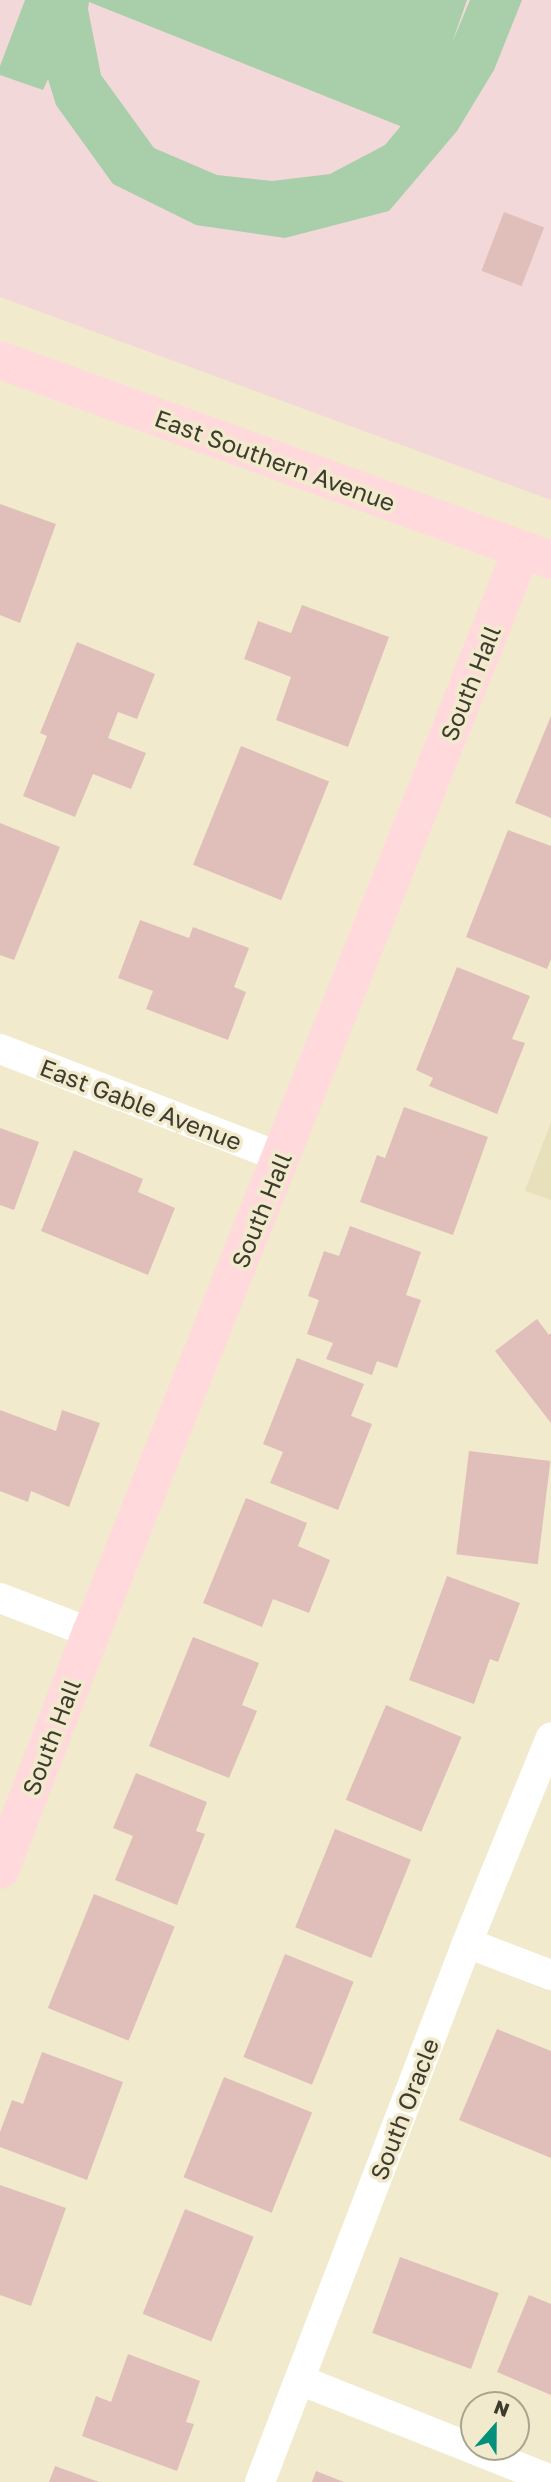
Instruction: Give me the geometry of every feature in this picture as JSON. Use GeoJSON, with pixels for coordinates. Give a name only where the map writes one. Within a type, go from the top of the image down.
{"type":"FeatureCollection","features":[{"type":"Feature","properties":{"kind":"street","name":"East Southern Avenue"},"geometry":{"type":"LineString","coordinates":[[0,360],[537,555]]}},
{"type":"Feature","properties":{"kind":"street","name":"South Hall"},"geometry":{"type":"LineString","coordinates":[[0,1870],[91,1633],[282,1158],[537,555]]}},
{"type":"Feature","properties":{"kind":"street","name":"East Gable Avenue"},"geometry":{"type":"LineString","coordinates":[[0,1049],[282,1158]]}},
{"type":"Feature","properties":{"kind":"street"},"geometry":{"type":"LineString","coordinates":[[0,1598],[91,1633]]}},
{"type":"Feature","properties":{"kind":"street","name":"South Oracle"},"geometry":{"type":"LineString","coordinates":[[260,2482],[467,1943],[551,1737]]}},
{"type":"Feature","properties":{"kind":"street"},"geometry":{"type":"LineString","coordinates":[[467,1943],[551,1975]]}},
{"type":"Feature","properties":{"kind":"street"},"geometry":{"type":"LineString","coordinates":[[300,2380],[551,2480]]}},
{"type":"Feature","properties":{"kind":"shaded area"},"geometry":{"type":"Polygon","coordinates":[[[0,0],[551,0],[551,500],[0,297],[0,0]]]}},
{"type":"Feature","properties":{"kind":"shaded area"},"geometry":{"type":"Polygon","coordinates":[[[551,1122],[551,1200],[525,1191],[551,1122]]]}},
{"type":"Feature","properties":{"kind":"green space"},"geometry":{"type":"Polygon","coordinates":[[[25,0],[467,0],[452,43],[470,0],[522,0],[494,70],[457,131],[389,211],[285,238],[196,225],[113,184],[56,105],[48,79],[43,90],[0,75],[0,66],[25,0]],[[89,2],[88,9],[101,75],[154,148],[217,175],[272,181],[330,174],[385,145],[400,126],[89,2]]]}},
{"type":"Feature","properties":{"kind":"building"},"geometry":{"type":"Polygon","coordinates":[[[504,212],[544,227],[522,286],[481,271],[504,212]]]}},
{"type":"Feature","properties":{"kind":"building"},"geometry":{"type":"Polygon","coordinates":[[[0,504],[56,524],[20,623],[0,615],[0,504]]]}},
{"type":"Feature","properties":{"kind":"building"},"geometry":{"type":"Polygon","coordinates":[[[302,605],[389,637],[348,747],[276,720],[291,677],[244,659],[258,621],[291,633],[302,605]]]}},
{"type":"Feature","properties":{"kind":"building"},"geometry":{"type":"Polygon","coordinates":[[[77,642],[155,674],[137,719],[118,712],[108,738],[146,753],[131,789],[93,774],[75,817],[23,796],[47,736],[40,733],[77,642]]]}},
{"type":"Feature","properties":{"kind":"building"},"geometry":{"type":"Polygon","coordinates":[[[551,716],[551,818],[515,803],[551,716]]]}},
{"type":"Feature","properties":{"kind":"building"},"geometry":{"type":"Polygon","coordinates":[[[241,746],[329,782],[281,900],[193,865],[241,746]]]}},
{"type":"Feature","properties":{"kind":"building"},"geometry":{"type":"Polygon","coordinates":[[[0,823],[60,847],[14,960],[0,955],[0,823]]]}},
{"type":"Feature","properties":{"kind":"building"},"geometry":{"type":"Polygon","coordinates":[[[508,830],[551,846],[551,959],[547,969],[466,937],[508,830]]]}},
{"type":"Feature","properties":{"kind":"building"},"geometry":{"type":"Polygon","coordinates":[[[140,920],[189,938],[193,927],[249,948],[234,987],[246,992],[228,1040],[146,1009],[153,991],[118,978],[140,920]]]}},
{"type":"Feature","properties":{"kind":"building"},"geometry":{"type":"Polygon","coordinates":[[[457,967],[530,996],[512,1039],[525,1043],[497,1114],[429,1086],[433,1078],[416,1070],[457,967]]]}},
{"type":"Feature","properties":{"kind":"building"},"geometry":{"type":"Polygon","coordinates":[[[404,1107],[488,1137],[453,1235],[360,1202],[377,1155],[385,1158],[404,1107]]]}},
{"type":"Feature","properties":{"kind":"building"},"geometry":{"type":"Polygon","coordinates":[[[0,1128],[39,1142],[14,1210],[0,1205],[0,1128]]]}},
{"type":"Feature","properties":{"kind":"building"},"geometry":{"type":"Polygon","coordinates":[[[74,1150],[143,1179],[138,1192],[175,1208],[148,1275],[41,1231],[74,1150]]]}},
{"type":"Feature","properties":{"kind":"building"},"geometry":{"type":"Polygon","coordinates":[[[350,1226],[421,1252],[406,1295],[421,1300],[397,1368],[377,1361],[372,1375],[326,1359],[333,1343],[307,1334],[319,1300],[308,1296],[324,1251],[339,1256],[350,1226]]]}},
{"type":"Feature","properties":{"kind":"building"},"geometry":{"type":"Polygon","coordinates":[[[537,1319],[549,1335],[551,1333],[551,1423],[495,1351],[537,1319]]]}},
{"type":"Feature","properties":{"kind":"building"},"geometry":{"type":"Polygon","coordinates":[[[297,1358],[364,1384],[351,1416],[372,1424],[338,1510],[270,1483],[283,1452],[263,1444],[297,1358]]]}},
{"type":"Feature","properties":{"kind":"building"},"geometry":{"type":"Polygon","coordinates":[[[0,1410],[56,1431],[62,1410],[100,1423],[69,1507],[31,1491],[28,1502],[0,1491],[0,1410]]]}},
{"type":"Feature","properties":{"kind":"building"},"geometry":{"type":"Polygon","coordinates":[[[469,1451],[550,1461],[538,1564],[456,1554],[469,1451]]]}},
{"type":"Feature","properties":{"kind":"building"},"geometry":{"type":"Polygon","coordinates":[[[246,1498],[307,1523],[298,1546],[330,1560],[309,1613],[273,1599],[262,1627],[203,1603],[246,1498]]]}},
{"type":"Feature","properties":{"kind":"building"},"geometry":{"type":"Polygon","coordinates":[[[447,1576],[520,1603],[498,1662],[490,1659],[474,1704],[409,1680],[447,1576]]]}},
{"type":"Feature","properties":{"kind":"building"},"geometry":{"type":"Polygon","coordinates":[[[193,1637],[259,1663],[242,1705],[257,1711],[229,1778],[149,1746],[193,1637]]]}},
{"type":"Feature","properties":{"kind":"building"},"geometry":{"type":"Polygon","coordinates":[[[386,1705],[461,1737],[421,1832],[346,1800],[386,1705]]]}},
{"type":"Feature","properties":{"kind":"building"},"geometry":{"type":"Polygon","coordinates":[[[136,1773],[207,1802],[196,1831],[205,1834],[177,1905],[115,1880],[133,1836],[113,1828],[136,1773]]]}},
{"type":"Feature","properties":{"kind":"building"},"geometry":{"type":"Polygon","coordinates":[[[335,1829],[411,1860],[371,1958],[295,1927],[335,1829]]]}},
{"type":"Feature","properties":{"kind":"building"},"geometry":{"type":"Polygon","coordinates":[[[94,1894],[175,1927],[129,2041],[48,2008],[94,1894]]]}},
{"type":"Feature","properties":{"kind":"building"},"geometry":{"type":"Polygon","coordinates":[[[285,1954],[354,1982],[312,2085],[243,2057],[285,1954]]]}},
{"type":"Feature","properties":{"kind":"building"},"geometry":{"type":"Polygon","coordinates":[[[497,2029],[551,2051],[551,2158],[459,2120],[497,2029]]]}},
{"type":"Feature","properties":{"kind":"building"},"geometry":{"type":"Polygon","coordinates":[[[42,2052],[123,2082],[87,2180],[0,2147],[0,2132],[12,2100],[23,2104],[42,2052]]]}},
{"type":"Feature","properties":{"kind":"building"},"geometry":{"type":"Polygon","coordinates":[[[224,2077],[312,2113],[272,2213],[184,2177],[224,2077]]]}},
{"type":"Feature","properties":{"kind":"building"},"geometry":{"type":"Polygon","coordinates":[[[0,2185],[66,2208],[31,2306],[0,2295],[0,2185]]]}},
{"type":"Feature","properties":{"kind":"building"},"geometry":{"type":"Polygon","coordinates":[[[185,2209],[254,2237],[211,2341],[143,2314],[185,2209]]]}},
{"type":"Feature","properties":{"kind":"building"},"geometry":{"type":"Polygon","coordinates":[[[400,2257],[499,2293],[471,2369],[372,2333],[400,2257]]]}},
{"type":"Feature","properties":{"kind":"building"},"geometry":{"type":"Polygon","coordinates":[[[529,2295],[551,2304],[551,2395],[497,2372],[529,2295]]]}},
{"type":"Feature","properties":{"kind":"building"},"geometry":{"type":"Polygon","coordinates":[[[128,2354],[200,2381],[186,2422],[194,2424],[177,2471],[82,2436],[96,2396],[111,2402],[128,2354]]]}},
{"type":"Feature","properties":{"kind":"building"},"geometry":{"type":"Polygon","coordinates":[[[55,2466],[99,2482],[49,2482],[55,2466]]]}},
{"type":"Feature","properties":{"kind":"building"},"geometry":{"type":"Polygon","coordinates":[[[316,2471],[344,2482],[312,2482],[316,2471]]]}}]}
